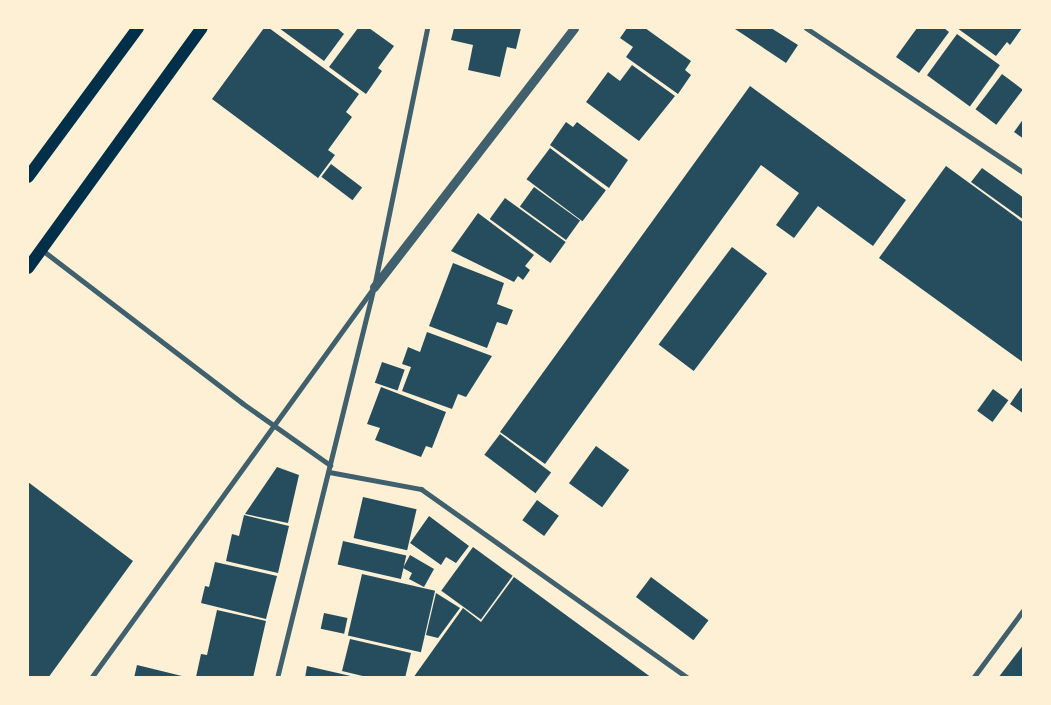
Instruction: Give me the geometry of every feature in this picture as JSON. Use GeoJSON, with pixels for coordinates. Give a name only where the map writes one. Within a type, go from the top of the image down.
{"type":"FeatureCollection","features":[{"type":"Feature","properties":{"kind":"main road"},"geometry":{"type":"LineString","coordinates":[[28,177],[138,28]]}},
{"type":"Feature","properties":{"kind":"main road"},"geometry":{"type":"LineString","coordinates":[[28,268],[202,28]]}},
{"type":"Feature","properties":{"kind":"street"},"geometry":{"type":"LineString","coordinates":[[277,678],[374,287],[427,28]]}},
{"type":"Feature","properties":{"kind":"street"},"geometry":{"type":"LineString","coordinates":[[92,678],[374,287],[574,28]]}},
{"type":"Feature","properties":{"kind":"street"},"geometry":{"type":"LineString","coordinates":[[806,28],[1024,173]]}},
{"type":"Feature","properties":{"kind":"street"},"geometry":{"type":"LineString","coordinates":[[41,250],[242,403],[275,424],[330,465]]}},
{"type":"Feature","properties":{"kind":"street"},"geometry":{"type":"LineString","coordinates":[[329,472],[420,489],[688,678]]}},
{"type":"Feature","properties":{"kind":"street"},"geometry":{"type":"LineString","coordinates":[[973,678],[1024,608]]}},
{"type":"Feature","properties":{"kind":"building"},"geometry":{"type":"Polygon","coordinates":[[[264,28],[269,28],[359,94],[346,112],[352,117],[328,150],[335,155],[318,178],[212,99],[264,28]]]}},
{"type":"Feature","properties":{"kind":"building"},"geometry":{"type":"Polygon","coordinates":[[[279,28],[337,28],[344,34],[324,61],[279,28]]]}},
{"type":"Feature","properties":{"kind":"building"},"geometry":{"type":"Polygon","coordinates":[[[358,28],[369,28],[394,46],[378,68],[382,71],[366,94],[329,67],[358,28]]]}},
{"type":"Feature","properties":{"kind":"building"},"geometry":{"type":"Polygon","coordinates":[[[454,28],[521,28],[516,49],[507,47],[500,77],[468,70],[473,45],[451,40],[454,28]]]}},
{"type":"Feature","properties":{"kind":"building"},"geometry":{"type":"Polygon","coordinates":[[[627,28],[645,28],[691,61],[685,70],[691,75],[678,94],[626,57],[633,47],[620,38],[627,28]]]}},
{"type":"Feature","properties":{"kind":"building"},"geometry":{"type":"Polygon","coordinates":[[[736,28],[771,28],[798,45],[786,63],[736,28]]]}},
{"type":"Feature","properties":{"kind":"building"},"geometry":{"type":"Polygon","coordinates":[[[917,28],[944,28],[949,32],[919,73],[896,57],[917,28]]]}},
{"type":"Feature","properties":{"kind":"building"},"geometry":{"type":"Polygon","coordinates":[[[957,28],[1022,28],[1010,45],[1007,42],[996,56],[957,28]]]}},
{"type":"Feature","properties":{"kind":"building"},"geometry":{"type":"Polygon","coordinates":[[[957,34],[1000,65],[970,106],[927,75],[957,34]]]}},
{"type":"Feature","properties":{"kind":"building"},"geometry":{"type":"Polygon","coordinates":[[[632,65],[675,96],[639,141],[586,102],[608,72],[620,81],[632,65]]]}},
{"type":"Feature","properties":{"kind":"building"},"geometry":{"type":"Polygon","coordinates":[[[1002,74],[1023,90],[996,125],[976,109],[1002,74]]]}},
{"type":"Feature","properties":{"kind":"building"},"geometry":{"type":"Polygon","coordinates":[[[750,86],[906,200],[873,246],[818,206],[794,238],[776,225],[799,193],[761,165],[545,464],[500,432],[750,86]]]}},
{"type":"Feature","properties":{"kind":"building"},"geometry":{"type":"Polygon","coordinates":[[[1024,118],[1024,139],[1014,132],[1024,118]]]}},
{"type":"Feature","properties":{"kind":"building"},"geometry":{"type":"Polygon","coordinates":[[[566,122],[573,127],[577,122],[628,160],[609,188],[550,145],[566,122]]]}},
{"type":"Feature","properties":{"kind":"building"},"geometry":{"type":"Polygon","coordinates":[[[550,148],[606,190],[582,221],[527,179],[550,148]]]}},
{"type":"Feature","properties":{"kind":"building"},"geometry":{"type":"Polygon","coordinates":[[[331,164],[362,187],[353,200],[321,177],[331,164]]]}},
{"type":"Feature","properties":{"kind":"building"},"geometry":{"type":"Polygon","coordinates":[[[946,166],[1024,223],[1024,363],[879,258],[946,166]]]}},
{"type":"Feature","properties":{"kind":"building"},"geometry":{"type":"Polygon","coordinates":[[[982,168],[1024,198],[1024,220],[971,182],[982,168]]]}},
{"type":"Feature","properties":{"kind":"building"},"geometry":{"type":"Polygon","coordinates":[[[534,187],[580,221],[566,240],[520,206],[534,187]]]}},
{"type":"Feature","properties":{"kind":"building"},"geometry":{"type":"Polygon","coordinates":[[[505,198],[566,242],[550,263],[490,219],[505,198]]]}},
{"type":"Feature","properties":{"kind":"building"},"geometry":{"type":"Polygon","coordinates":[[[478,213],[534,255],[525,266],[530,270],[523,280],[518,276],[514,282],[451,251],[478,213]]]}},
{"type":"Feature","properties":{"kind":"building"},"geometry":{"type":"Polygon","coordinates":[[[732,247],[767,273],[694,371],[659,344],[732,247]]]}},
{"type":"Feature","properties":{"kind":"building"},"geometry":{"type":"Polygon","coordinates":[[[453,263],[504,283],[497,304],[513,310],[507,325],[497,322],[487,348],[429,326],[453,263]]]}},
{"type":"Feature","properties":{"kind":"building"},"geometry":{"type":"Polygon","coordinates":[[[427,332],[492,356],[466,397],[458,394],[452,409],[402,391],[411,367],[402,364],[408,347],[420,352],[427,332]]]}},
{"type":"Feature","properties":{"kind":"building"},"geometry":{"type":"Polygon","coordinates":[[[382,362],[405,370],[398,391],[375,383],[382,362]]]}},
{"type":"Feature","properties":{"kind":"building"},"geometry":{"type":"Polygon","coordinates":[[[381,387],[446,412],[432,448],[426,446],[421,457],[375,440],[380,428],[367,424],[381,387]]]}},
{"type":"Feature","properties":{"kind":"building"},"geometry":{"type":"Polygon","coordinates":[[[1021,388],[1024,390],[1024,414],[1010,404],[1021,388]]]}},
{"type":"Feature","properties":{"kind":"building"},"geometry":{"type":"Polygon","coordinates":[[[993,389],[1008,400],[993,422],[977,411],[993,389]]]}},
{"type":"Feature","properties":{"kind":"building"},"geometry":{"type":"Polygon","coordinates":[[[500,434],[551,473],[535,493],[484,455],[500,434]]]}},
{"type":"Feature","properties":{"kind":"building"},"geometry":{"type":"Polygon","coordinates":[[[596,446],[629,470],[602,507],[569,483],[596,446]]]}},
{"type":"Feature","properties":{"kind":"building"},"geometry":{"type":"Polygon","coordinates":[[[277,467],[299,475],[288,523],[245,514],[277,467]]]}},
{"type":"Feature","properties":{"kind":"building"},"geometry":{"type":"Polygon","coordinates":[[[28,482],[133,561],[48,678],[28,678],[28,482]]]}},
{"type":"Feature","properties":{"kind":"building"},"geometry":{"type":"Polygon","coordinates":[[[363,497],[417,509],[407,550],[354,538],[363,497]]]}},
{"type":"Feature","properties":{"kind":"building"},"geometry":{"type":"Polygon","coordinates":[[[537,500],[559,516],[544,536],[522,520],[537,500]]]}},
{"type":"Feature","properties":{"kind":"building"},"geometry":{"type":"Polygon","coordinates":[[[244,515],[289,526],[278,573],[226,561],[232,534],[239,536],[244,515]]]}},
{"type":"Feature","properties":{"kind":"building"},"geometry":{"type":"Polygon","coordinates":[[[429,516],[469,546],[456,563],[446,557],[441,565],[410,543],[429,516]]]}},
{"type":"Feature","properties":{"kind":"building"},"geometry":{"type":"Polygon","coordinates":[[[343,541],[406,556],[401,579],[338,564],[343,541]]]}},
{"type":"Feature","properties":{"kind":"building"},"geometry":{"type":"Polygon","coordinates":[[[473,547],[513,576],[481,619],[441,591],[473,547]]]}},
{"type":"Feature","properties":{"kind":"building"},"geometry":{"type":"Polygon","coordinates":[[[410,555],[434,569],[424,587],[409,579],[412,573],[403,568],[410,555]]]}},
{"type":"Feature","properties":{"kind":"building"},"geometry":{"type":"Polygon","coordinates":[[[215,562],[277,576],[266,619],[201,603],[205,586],[209,587],[215,562]]]}},
{"type":"Feature","properties":{"kind":"building"},"geometry":{"type":"Polygon","coordinates":[[[362,574],[435,591],[421,652],[348,635],[362,574]]]}},
{"type":"Feature","properties":{"kind":"building"},"geometry":{"type":"Polygon","coordinates":[[[514,577],[652,678],[413,678],[463,608],[481,622],[514,577]]]}},
{"type":"Feature","properties":{"kind":"building"},"geometry":{"type":"Polygon","coordinates":[[[651,577],[709,620],[693,640],[636,597],[651,577]]]}},
{"type":"Feature","properties":{"kind":"building"},"geometry":{"type":"Polygon","coordinates":[[[436,593],[460,608],[438,638],[426,635],[436,593]]]}},
{"type":"Feature","properties":{"kind":"building"},"geometry":{"type":"Polygon","coordinates":[[[217,610],[266,621],[253,678],[196,677],[201,654],[207,655],[217,610]]]}},
{"type":"Feature","properties":{"kind":"building"},"geometry":{"type":"Polygon","coordinates":[[[324,613],[347,618],[344,634],[321,629],[324,613]]]}},
{"type":"Feature","properties":{"kind":"building"},"geometry":{"type":"Polygon","coordinates":[[[350,639],[411,653],[405,678],[371,678],[342,671],[350,639]]]}},
{"type":"Feature","properties":{"kind":"building"},"geometry":{"type":"Polygon","coordinates":[[[1024,644],[1024,678],[998,678],[1024,644]]]}},
{"type":"Feature","properties":{"kind":"building"},"geometry":{"type":"Polygon","coordinates":[[[137,665],[186,677],[186,678],[134,678],[137,665]]]}},
{"type":"Feature","properties":{"kind":"building"},"geometry":{"type":"Polygon","coordinates":[[[307,666],[355,677],[355,678],[305,678],[307,666]]]}}]}
